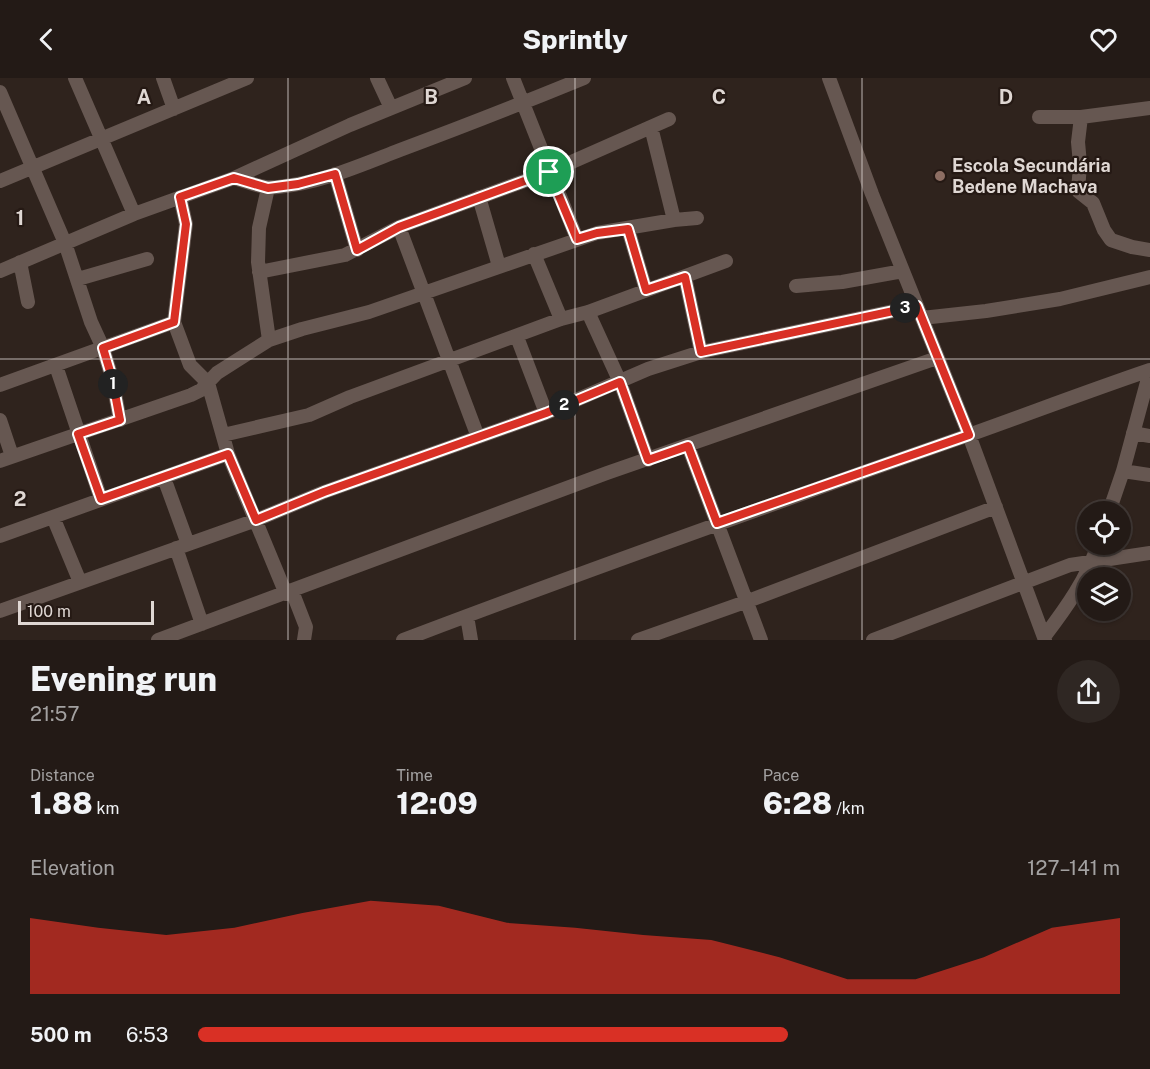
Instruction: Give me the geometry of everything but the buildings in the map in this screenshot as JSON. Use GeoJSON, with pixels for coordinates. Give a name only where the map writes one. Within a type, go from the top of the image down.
{"type":"FeatureCollection","features":[{"type":"Feature","properties":{"kind":"street"},"geometry":{"type":"LineString","coordinates":[[75,78],[134,214]]}},
{"type":"Feature","properties":{"kind":"street"},"geometry":{"type":"LineString","coordinates":[[162,78],[174,109]]}},
{"type":"Feature","properties":{"kind":"street"},"geometry":{"type":"LineString","coordinates":[[0,181],[247,78]]}},
{"type":"Feature","properties":{"kind":"street"},"geometry":{"type":"LineString","coordinates":[[377,78],[391,108]]}},
{"type":"Feature","properties":{"kind":"street"},"geometry":{"type":"LineString","coordinates":[[0,271],[134,214],[234,178],[350,125],[465,78]]}},
{"type":"Feature","properties":{"kind":"street"},"geometry":{"type":"LineString","coordinates":[[513,78],[577,239]]}},
{"type":"Feature","properties":{"kind":"street"},"geometry":{"type":"LineString","coordinates":[[234,178],[268,188],[298,184],[335,174],[522,104],[584,78]]}},
{"type":"Feature","properties":{"kind":"street"},"geometry":{"type":"LineString","coordinates":[[829,78],[969,435],[1045,638]]}},
{"type":"Feature","properties":{"kind":"street"},"geometry":{"type":"LineString","coordinates":[[0,92],[65,243],[91,322],[103,348],[112,378],[120,420]]}},
{"type":"Feature","properties":{"kind":"street"},"geometry":{"type":"LineString","coordinates":[[1039,117],[1082,117],[1150,108]]}},
{"type":"Feature","properties":{"kind":"street"},"geometry":{"type":"LineString","coordinates":[[1082,117],[1078,141],[1080,164],[1078,191],[1093,203],[1104,230],[1111,240],[1150,250]]}},
{"type":"Feature","properties":{"kind":"street"},"geometry":{"type":"LineString","coordinates":[[259,272],[345,255],[399,227],[549,172],[669,119]]}},
{"type":"Feature","properties":{"kind":"street"},"geometry":{"type":"LineString","coordinates":[[651,127],[674,220]]}},
{"type":"Feature","properties":{"kind":"street"},"geometry":{"type":"LineString","coordinates":[[335,174],[357,250]]}},
{"type":"Feature","properties":{"kind":"street"},"geometry":{"type":"LineString","coordinates":[[268,188],[259,228],[259,272],[269,340]]}},
{"type":"Feature","properties":{"kind":"street"},"geometry":{"type":"LineString","coordinates":[[180,197],[186,224],[174,322],[190,365],[208,383],[228,454],[306,627],[304,640]]}},
{"type":"Feature","properties":{"kind":"street"},"geometry":{"type":"LineString","coordinates":[[479,197],[499,266]]}},
{"type":"Feature","properties":{"kind":"street"},"geometry":{"type":"LineString","coordinates":[[0,420],[6,459],[191,395],[208,383],[217,373],[269,340],[369,312],[597,233],[697,218]]}},
{"type":"Feature","properties":{"kind":"street"},"geometry":{"type":"LineString","coordinates":[[399,227],[478,437]]}},
{"type":"Feature","properties":{"kind":"street"},"geometry":{"type":"LineString","coordinates":[[628,229],[646,290]]}},
{"type":"Feature","properties":{"kind":"street"},"geometry":{"type":"LineString","coordinates":[[534,254],[561,319]]}},
{"type":"Feature","properties":{"kind":"street"},"geometry":{"type":"LineString","coordinates":[[78,279],[147,259]]}},
{"type":"Feature","properties":{"kind":"street"},"geometry":{"type":"LineString","coordinates":[[223,435],[309,415],[350,397],[561,319],[588,312],[726,261]]}},
{"type":"Feature","properties":{"kind":"street"},"geometry":{"type":"LineString","coordinates":[[20,262],[28,302]]}},
{"type":"Feature","properties":{"kind":"street"},"geometry":{"type":"LineString","coordinates":[[796,286],[842,282],[903,271]]}},
{"type":"Feature","properties":{"kind":"street"},"geometry":{"type":"LineString","coordinates":[[685,277],[701,352]]}},
{"type":"Feature","properties":{"kind":"street"},"geometry":{"type":"LineString","coordinates":[[2,605],[80,582],[256,520],[324,492],[546,413],[648,369],[701,352],[803,323],[920,312],[986,311],[1059,299],[1150,278]]}},
{"type":"Feature","properties":{"kind":"street"},"geometry":{"type":"LineString","coordinates":[[588,312],[620,382],[648,460]]}},
{"type":"Feature","properties":{"kind":"street"},"geometry":{"type":"LineString","coordinates":[[0,386],[174,322]]}},
{"type":"Feature","properties":{"kind":"street"},"geometry":{"type":"LineString","coordinates":[[517,337],[546,413]]}},
{"type":"Feature","properties":{"kind":"street"},"geometry":{"type":"LineString","coordinates":[[158,640],[607,473],[937,358]]}},
{"type":"Feature","properties":{"kind":"street"},"geometry":{"type":"LineString","coordinates":[[56,366],[101,499]]}},
{"type":"Feature","properties":{"kind":"street"},"geometry":{"type":"LineString","coordinates":[[403,640],[717,523],[1150,370]]}},
{"type":"Feature","properties":{"kind":"street"},"geometry":{"type":"LineString","coordinates":[[1113,501],[1150,370]]}},
{"type":"Feature","properties":{"kind":"street"},"geometry":{"type":"LineString","coordinates":[[1133,433],[1150,436]]}},
{"type":"Feature","properties":{"kind":"street"},"geometry":{"type":"LineString","coordinates":[[688,446],[761,640]]}},
{"type":"Feature","properties":{"kind":"street"},"geometry":{"type":"LineString","coordinates":[[0,536],[228,454]]}},
{"type":"Feature","properties":{"kind":"street"},"geometry":{"type":"LineString","coordinates":[[1123,471],[1150,475]]}},
{"type":"Feature","properties":{"kind":"street"},"geometry":{"type":"LineString","coordinates":[[164,478],[202,624]]}},
{"type":"Feature","properties":{"kind":"street"},"geometry":{"type":"LineString","coordinates":[[638,640],[996,507]]}},
{"type":"Feature","properties":{"kind":"street"},"geometry":{"type":"LineString","coordinates":[[53,517],[80,582]]}},
{"type":"Feature","properties":{"kind":"street"},"geometry":{"type":"LineString","coordinates":[[873,640],[1070,565],[1150,553]]}},
{"type":"Feature","properties":{"kind":"street"},"geometry":{"type":"LineString","coordinates":[[1045,638],[1071,601],[1095,555]]}},
{"type":"Feature","properties":{"kind":"street"},"geometry":{"type":"LineString","coordinates":[[467,615],[471,640]]}},
{"type":"Feature","properties":{"kind":"place","name":"Escola Secundária Bedene Machava"},"geometry":{"type":"Point","coordinates":[940,176]}},
{"type":"Feature","properties":{"kind":"route"},"geometry":{"type":"LineString","coordinates":[[549,172],[577,239],[597,233],[628,229],[646,290],[685,277],[701,352],[917,306],[969,435],[717,523],[688,446],[648,460],[620,382],[546,413],[324,492],[256,520],[228,454],[101,499],[78,434],[120,420],[112,378],[103,348],[174,322],[186,224],[180,197],[234,178],[268,188],[298,184],[335,174],[357,250],[399,227],[549,172]]}}]}
